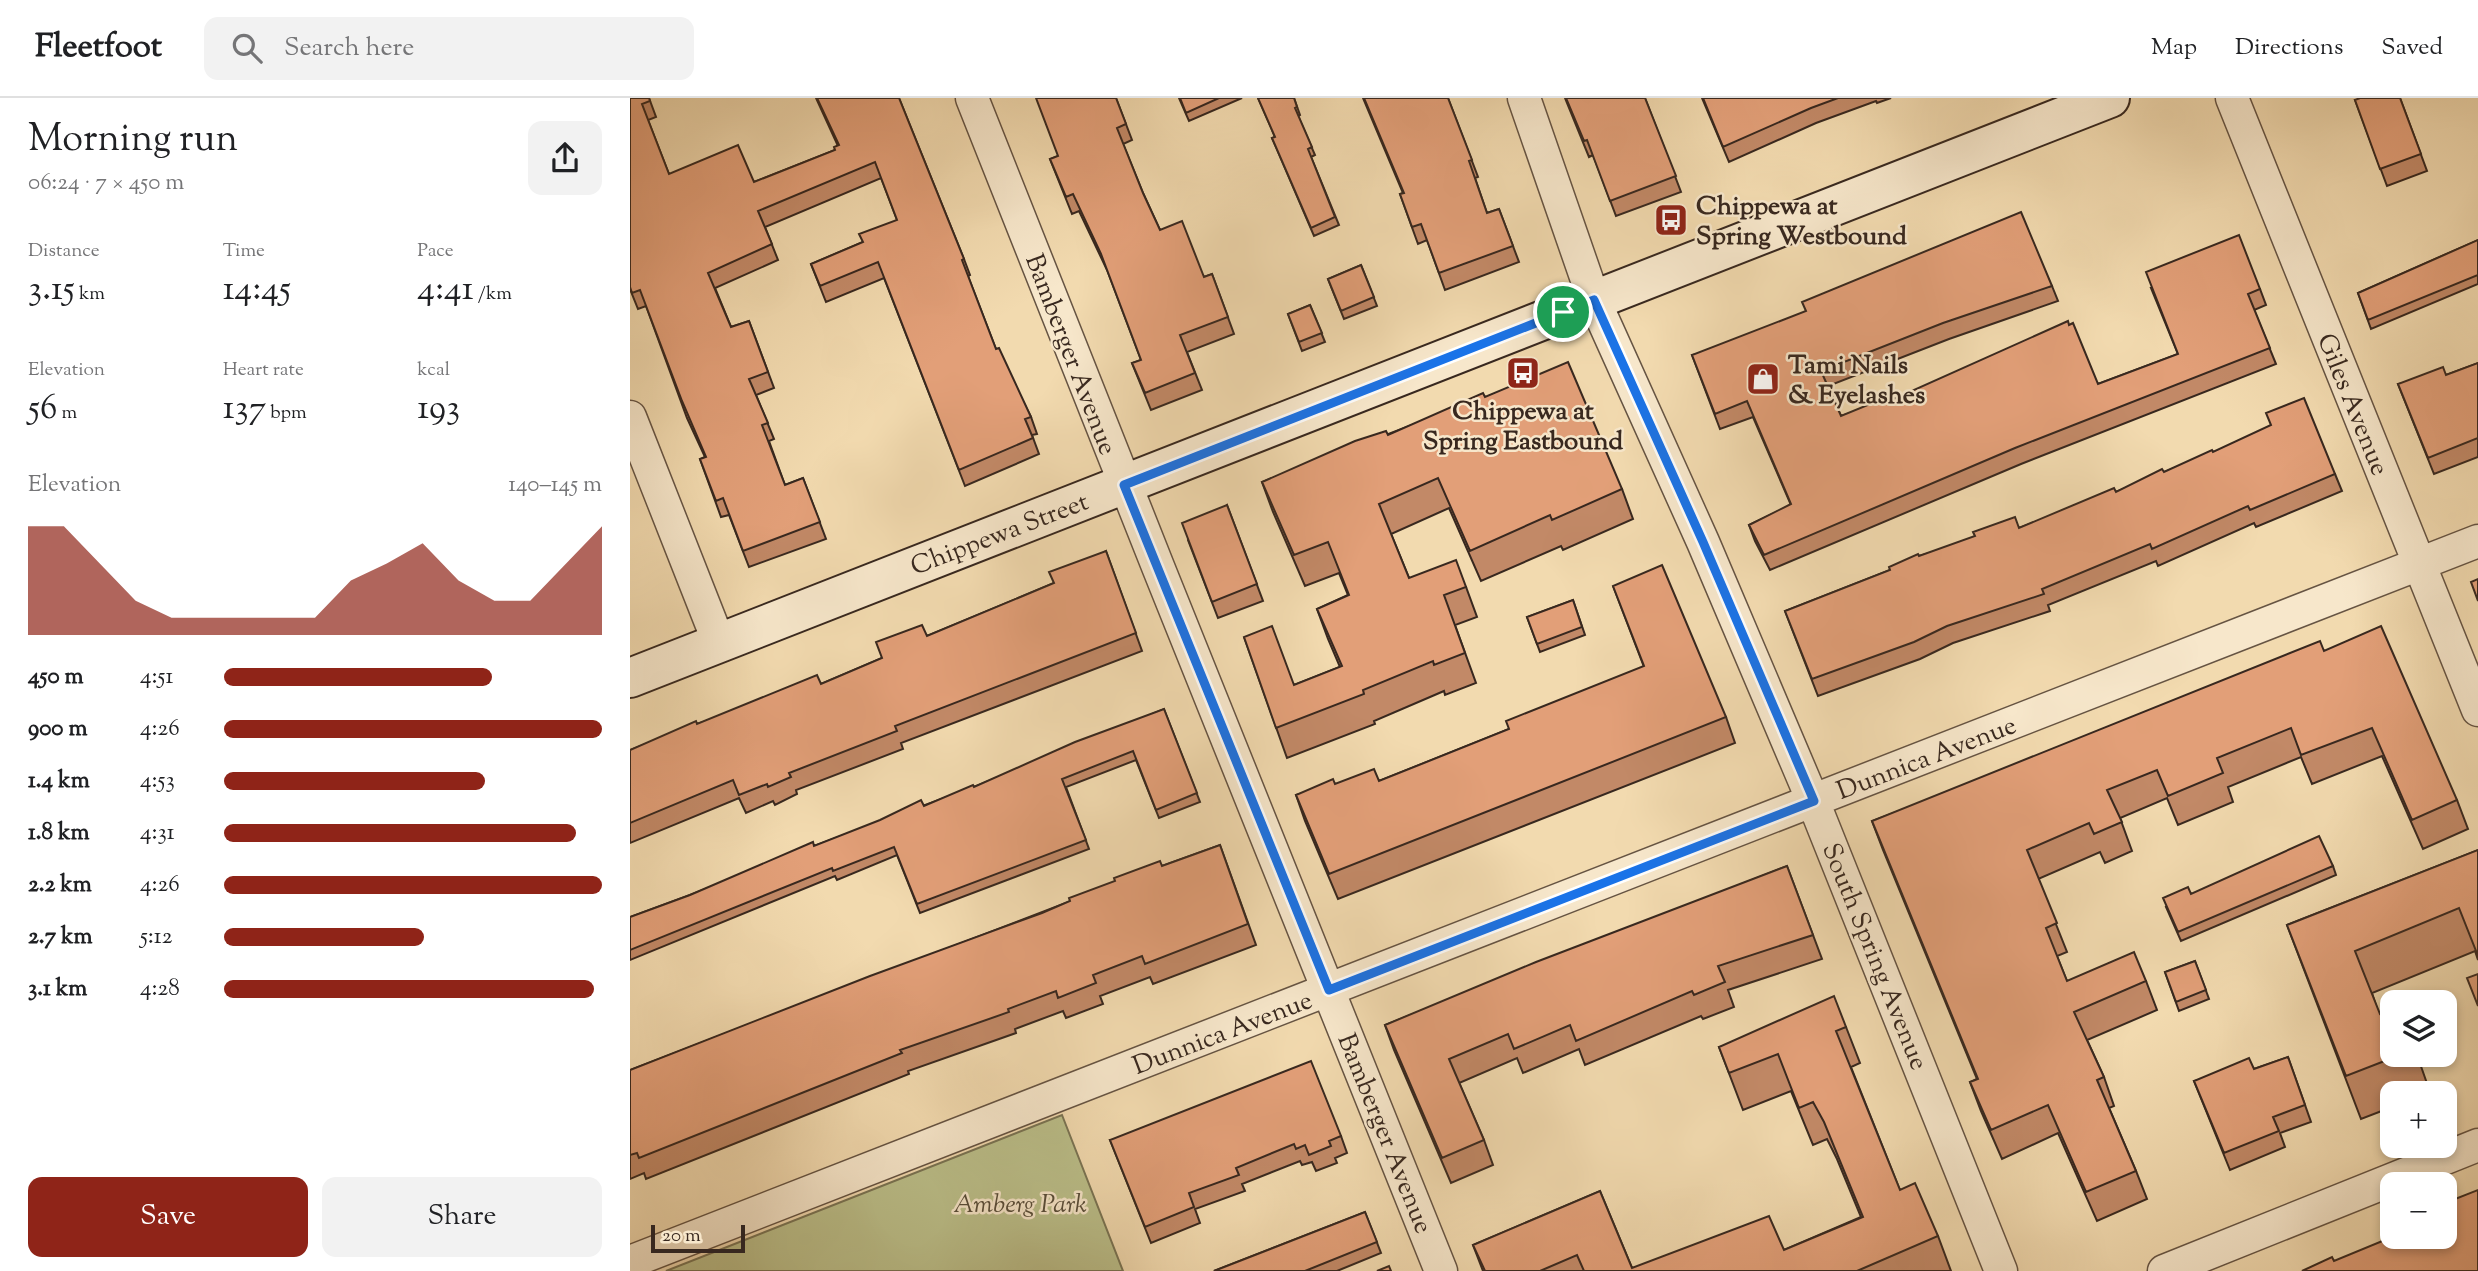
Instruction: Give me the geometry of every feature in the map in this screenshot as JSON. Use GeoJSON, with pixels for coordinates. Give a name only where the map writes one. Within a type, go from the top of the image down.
{"type":"FeatureCollection","features":[{"type":"Feature","properties":{"kind":"main road","name":"Chippewa Street"},"geometry":{"type":"LineString","coordinates":[[630,678],[2110,98]]}},
{"type":"Feature","properties":{"kind":"street","name":"Bamberger Avenue"},"geometry":{"type":"LineString","coordinates":[[972,98],[1124,485],[1441,1271]]}},
{"type":"Feature","properties":{"kind":"street","name":"South Spring Avenue"},"geometry":{"type":"LineString","coordinates":[[1524,98],[1594,300],[1703,542],[1814,801],[2001,1271]]}},
{"type":"Feature","properties":{"kind":"street","name":"Giles Avenue"},"geometry":{"type":"LineString","coordinates":[[2232,98],[2478,710]]}},
{"type":"Feature","properties":{"kind":"street"},"geometry":{"type":"LineString","coordinates":[[630,417],[719,643]]}},
{"type":"Feature","properties":{"kind":"street","name":"Dunnica Avenue"},"geometry":{"type":"LineString","coordinates":[[630,1262],[2478,541]]}},
{"type":"Feature","properties":{"kind":"street"},"geometry":{"type":"LineString","coordinates":[[2164,1271],[2478,1145]]}},
{"type":"Feature","properties":{"kind":"green space","name":"Amberg Park"},"geometry":{"type":"Polygon","coordinates":[[[1062,1115],[1123,1271],[666,1271],[1062,1115]]]}},
{"type":"Feature","properties":{"kind":"building"},"geometry":{"type":"Polygon","coordinates":[[[630,98],[649,98],[650,101],[642,104],[669,174],[738,145],[754,182],[835,150],[834,147],[839,145],[817,98],[899,98],[964,259],[962,260],[996,349],[999,348],[1031,417],[1025,419],[1033,438],[959,470],[878,262],[820,286],[811,264],[863,242],[859,234],[897,220],[875,162],[758,211],[772,244],[708,273],[731,327],[749,321],[768,372],[749,379],[768,423],[762,425],[785,485],[803,478],[820,522],[743,551],[723,498],[716,501],[700,459],[706,457],[640,290],[632,293],[630,287],[630,98]]]}},
{"type":"Feature","properties":{"kind":"building"},"geometry":{"type":"Polygon","coordinates":[[[1036,98],[1116,98],[1126,124],[1117,128],[1160,230],[1182,221],[1204,277],[1212,274],[1228,317],[1180,335],[1195,373],[1145,393],[1132,363],[1141,360],[1101,254],[1073,194],[1066,197],[1050,159],[1058,156],[1036,98]]]}},
{"type":"Feature","properties":{"kind":"building"},"geometry":{"type":"Polygon","coordinates":[[[1180,98],[1219,98],[1186,113],[1180,98]]]}},
{"type":"Feature","properties":{"kind":"building"},"geometry":{"type":"Polygon","coordinates":[[[1258,98],[1294,98],[1295,108],[1312,147],[1308,149],[1335,217],[1311,228],[1272,138],[1275,137],[1258,98]]]}},
{"type":"Feature","properties":{"kind":"building"},"geometry":{"type":"Polygon","coordinates":[[[1364,98],[1448,98],[1472,160],[1469,161],[1487,213],[1499,209],[1513,246],[1439,273],[1421,224],[1412,227],[1400,194],[1404,193],[1364,98]]]}},
{"type":"Feature","properties":{"kind":"building"},"geometry":{"type":"Polygon","coordinates":[[[1566,98],[1645,98],[1676,176],[1610,201],[1587,140],[1584,141],[1566,98]]]}},
{"type":"Feature","properties":{"kind":"building"},"geometry":{"type":"Polygon","coordinates":[[[1703,98],[1838,98],[1723,147],[1703,98]]]}},
{"type":"Feature","properties":{"kind":"building"},"geometry":{"type":"Polygon","coordinates":[[[2400,98],[2421,154],[2380,169],[2355,100],[2400,98]]]}},
{"type":"Feature","properties":{"kind":"building"},"geometry":{"type":"Polygon","coordinates":[[[2021,212],[2052,286],[1943,323],[1821,371],[1841,416],[1892,395],[1894,399],[2068,321],[2069,325],[2073,323],[2098,384],[2178,354],[2146,272],[2239,235],[2260,289],[2248,294],[2270,348],[2015,448],[1764,555],[1749,525],[1791,504],[1747,401],[1715,414],[1692,355],[1806,311],[1802,302],[2021,212]]]}},
{"type":"Feature","properties":{"kind":"building"},"geometry":{"type":"Polygon","coordinates":[[[2478,240],[2478,275],[2368,320],[2358,293],[2478,240]]]}},
{"type":"Feature","properties":{"kind":"building"},"geometry":{"type":"Polygon","coordinates":[[[1361,265],[1374,297],[1341,311],[1328,279],[1361,265]]]}},
{"type":"Feature","properties":{"kind":"building"},"geometry":{"type":"Polygon","coordinates":[[[1310,305],[1322,333],[1299,342],[1288,314],[1310,305]]]}},
{"type":"Feature","properties":{"kind":"building"},"geometry":{"type":"Polygon","coordinates":[[[1568,362],[1622,489],[1552,520],[1550,515],[1470,551],[1438,478],[1379,504],[1409,578],[1456,560],[1466,587],[1444,595],[1465,653],[1434,665],[1433,661],[1363,690],[1364,694],[1276,728],[1244,637],[1272,626],[1294,685],[1342,666],[1317,609],[1349,595],[1328,542],[1294,555],[1262,482],[1355,441],[1386,431],[1388,435],[1483,393],[1485,397],[1568,362]]]}},
{"type":"Feature","properties":{"kind":"building"},"geometry":{"type":"Polygon","coordinates":[[[2478,363],[2478,438],[2428,458],[2398,384],[2443,367],[2446,375],[2478,363]]]}},
{"type":"Feature","properties":{"kind":"building"},"geometry":{"type":"Polygon","coordinates":[[[2304,398],[2335,474],[2250,510],[2248,506],[2152,549],[2150,544],[2042,589],[2044,594],[1947,626],[1914,642],[1812,679],[1785,611],[1890,570],[1889,567],[1918,554],[1919,556],[1975,536],[1973,532],[2015,517],[2019,528],[2114,488],[2116,492],[2162,469],[2164,472],[2271,425],[2266,413],[2304,398]]]}},
{"type":"Feature","properties":{"kind":"building"},"geometry":{"type":"Polygon","coordinates":[[[1227,505],[1257,584],[1212,602],[1182,523],[1227,505]]]}},
{"type":"Feature","properties":{"kind":"building"},"geometry":{"type":"Polygon","coordinates":[[[1106,551],[1136,633],[895,726],[897,731],[789,773],[791,777],[768,787],[767,784],[739,795],[733,780],[630,823],[630,750],[696,721],[697,724],[817,675],[821,684],[882,658],[876,642],[922,625],[927,636],[1054,583],[1049,572],[1106,551]]]}},
{"type":"Feature","properties":{"kind":"building"},"geometry":{"type":"Polygon","coordinates":[[[1662,565],[1726,717],[1329,874],[1296,795],[1333,779],[1335,784],[1374,769],[1379,781],[1509,729],[1506,721],[1644,666],[1613,586],[1662,565]]]}},
{"type":"Feature","properties":{"kind":"building"},"geometry":{"type":"Polygon","coordinates":[[[2478,579],[2478,601],[2471,582],[2478,579]]]}},
{"type":"Feature","properties":{"kind":"building"},"geometry":{"type":"Polygon","coordinates":[[[1573,600],[1582,627],[1537,644],[1527,617],[1573,600]]]}},
{"type":"Feature","properties":{"kind":"building"},"geometry":{"type":"Polygon","coordinates":[[[2381,626],[2457,800],[2412,820],[2372,728],[2301,755],[2291,728],[2217,758],[2223,773],[2168,796],[2157,770],[2107,790],[2122,822],[2094,834],[2089,823],[2027,850],[2057,923],[2046,928],[2067,981],[2134,952],[2146,981],[2074,1012],[2104,1077],[2097,1080],[2136,1171],[2086,1192],[2048,1105],[1991,1130],[1970,1082],[1978,1079],[1872,821],[2320,641],[2324,651],[2381,626]]]}},
{"type":"Feature","properties":{"kind":"building"},"geometry":{"type":"Polygon","coordinates":[[[1164,709],[1197,793],[1156,810],[1133,751],[1062,779],[1086,840],[917,904],[894,847],[833,871],[832,868],[630,950],[630,917],[690,895],[813,842],[814,846],[880,820],[921,800],[924,806],[973,785],[974,787],[1075,742],[1164,709]]]}},
{"type":"Feature","properties":{"kind":"building"},"geometry":{"type":"Polygon","coordinates":[[[2319,836],[2333,866],[2178,932],[2163,898],[2188,887],[2191,894],[2319,836]]]}},
{"type":"Feature","properties":{"kind":"building"},"geometry":{"type":"Polygon","coordinates":[[[1220,845],[1248,924],[1145,964],[1142,956],[1093,975],[1096,983],[1058,998],[1056,991],[1008,1009],[1009,1012],[900,1050],[902,1053],[639,1158],[637,1153],[630,1155],[630,1070],[870,976],[1042,913],[1070,901],[1069,898],[1115,881],[1114,878],[1160,861],[1162,866],[1220,845]]]}},
{"type":"Feature","properties":{"kind":"building"},"geometry":{"type":"Polygon","coordinates":[[[2478,850],[2478,956],[2459,908],[2355,951],[2380,1014],[2380,1063],[2346,1076],[2287,925],[2478,850]]]}},
{"type":"Feature","properties":{"kind":"building"},"geometry":{"type":"Polygon","coordinates":[[[1787,866],[1813,935],[1718,966],[1725,982],[1694,995],[1692,991],[1576,1041],[1570,1025],[1514,1049],[1508,1034],[1449,1059],[1484,1140],[1442,1158],[1385,1025],[1536,962],[1787,866]]]}},
{"type":"Feature","properties":{"kind":"building"},"geometry":{"type":"Polygon","coordinates":[[[2195,961],[2206,990],[2176,1002],[2165,972],[2195,961]]]}},
{"type":"Feature","properties":{"kind":"building"},"geometry":{"type":"Polygon","coordinates":[[[2478,974],[2478,1006],[2467,978],[2478,974]]]}},
{"type":"Feature","properties":{"kind":"building"},"geometry":{"type":"Polygon","coordinates":[[[1834,996],[1846,1027],[1836,1031],[1900,1190],[1915,1183],[1938,1236],[1857,1271],[1584,1271],[1577,1255],[1540,1271],[1485,1271],[1473,1245],[1600,1191],[1632,1268],[1769,1216],[1784,1250],[1863,1217],[1824,1122],[1813,1102],[1799,1108],[1778,1054],[1729,1073],[1719,1047],[1834,996]]]}},
{"type":"Feature","properties":{"kind":"building"},"geometry":{"type":"Polygon","coordinates":[[[2288,1057],[2305,1105],[2273,1117],[2279,1131],[2224,1153],[2194,1081],[2249,1058],[2254,1069],[2288,1057]]]}},
{"type":"Feature","properties":{"kind":"building"},"geometry":{"type":"Polygon","coordinates":[[[1311,1061],[1341,1136],[1329,1141],[1331,1146],[1309,1155],[1305,1145],[1296,1149],[1294,1144],[1236,1168],[1239,1175],[1189,1193],[1194,1207],[1145,1227],[1110,1140],[1311,1061]]]}},
{"type":"Feature","properties":{"kind":"building"},"geometry":{"type":"Polygon","coordinates":[[[2478,1190],[2478,1271],[2302,1271],[2332,1257],[2334,1261],[2380,1242],[2380,1249],[2457,1249],[2457,1198],[2478,1190]]]}},
{"type":"Feature","properties":{"kind":"building"},"geometry":{"type":"Polygon","coordinates":[[[1365,1212],[1377,1242],[1305,1271],[1214,1271],[1365,1212]]]}},
{"type":"Feature","properties":{"kind":"building"},"geometry":{"type":"Polygon","coordinates":[[[1389,1266],[1391,1271],[1377,1271],[1389,1266]]]}},
{"type":"Feature","properties":{"kind":"place","name":"Chippewa at Spring Westbound"},"geometry":{"type":"Point","coordinates":[1671,220]}},
{"type":"Feature","properties":{"kind":"place","name":"Chippewa at Spring Eastbound"},"geometry":{"type":"Point","coordinates":[1523,373]}},
{"type":"Feature","properties":{"kind":"place","name":"Tami Nails & Eyelashes"},"geometry":{"type":"Point","coordinates":[1763,379]}},
{"type":"Feature","properties":{"kind":"route"},"geometry":{"type":"LineString","coordinates":[[1594,300],[1703,542],[1814,801],[1329,990],[1124,485],[1563,312],[1594,300]]}}]}
